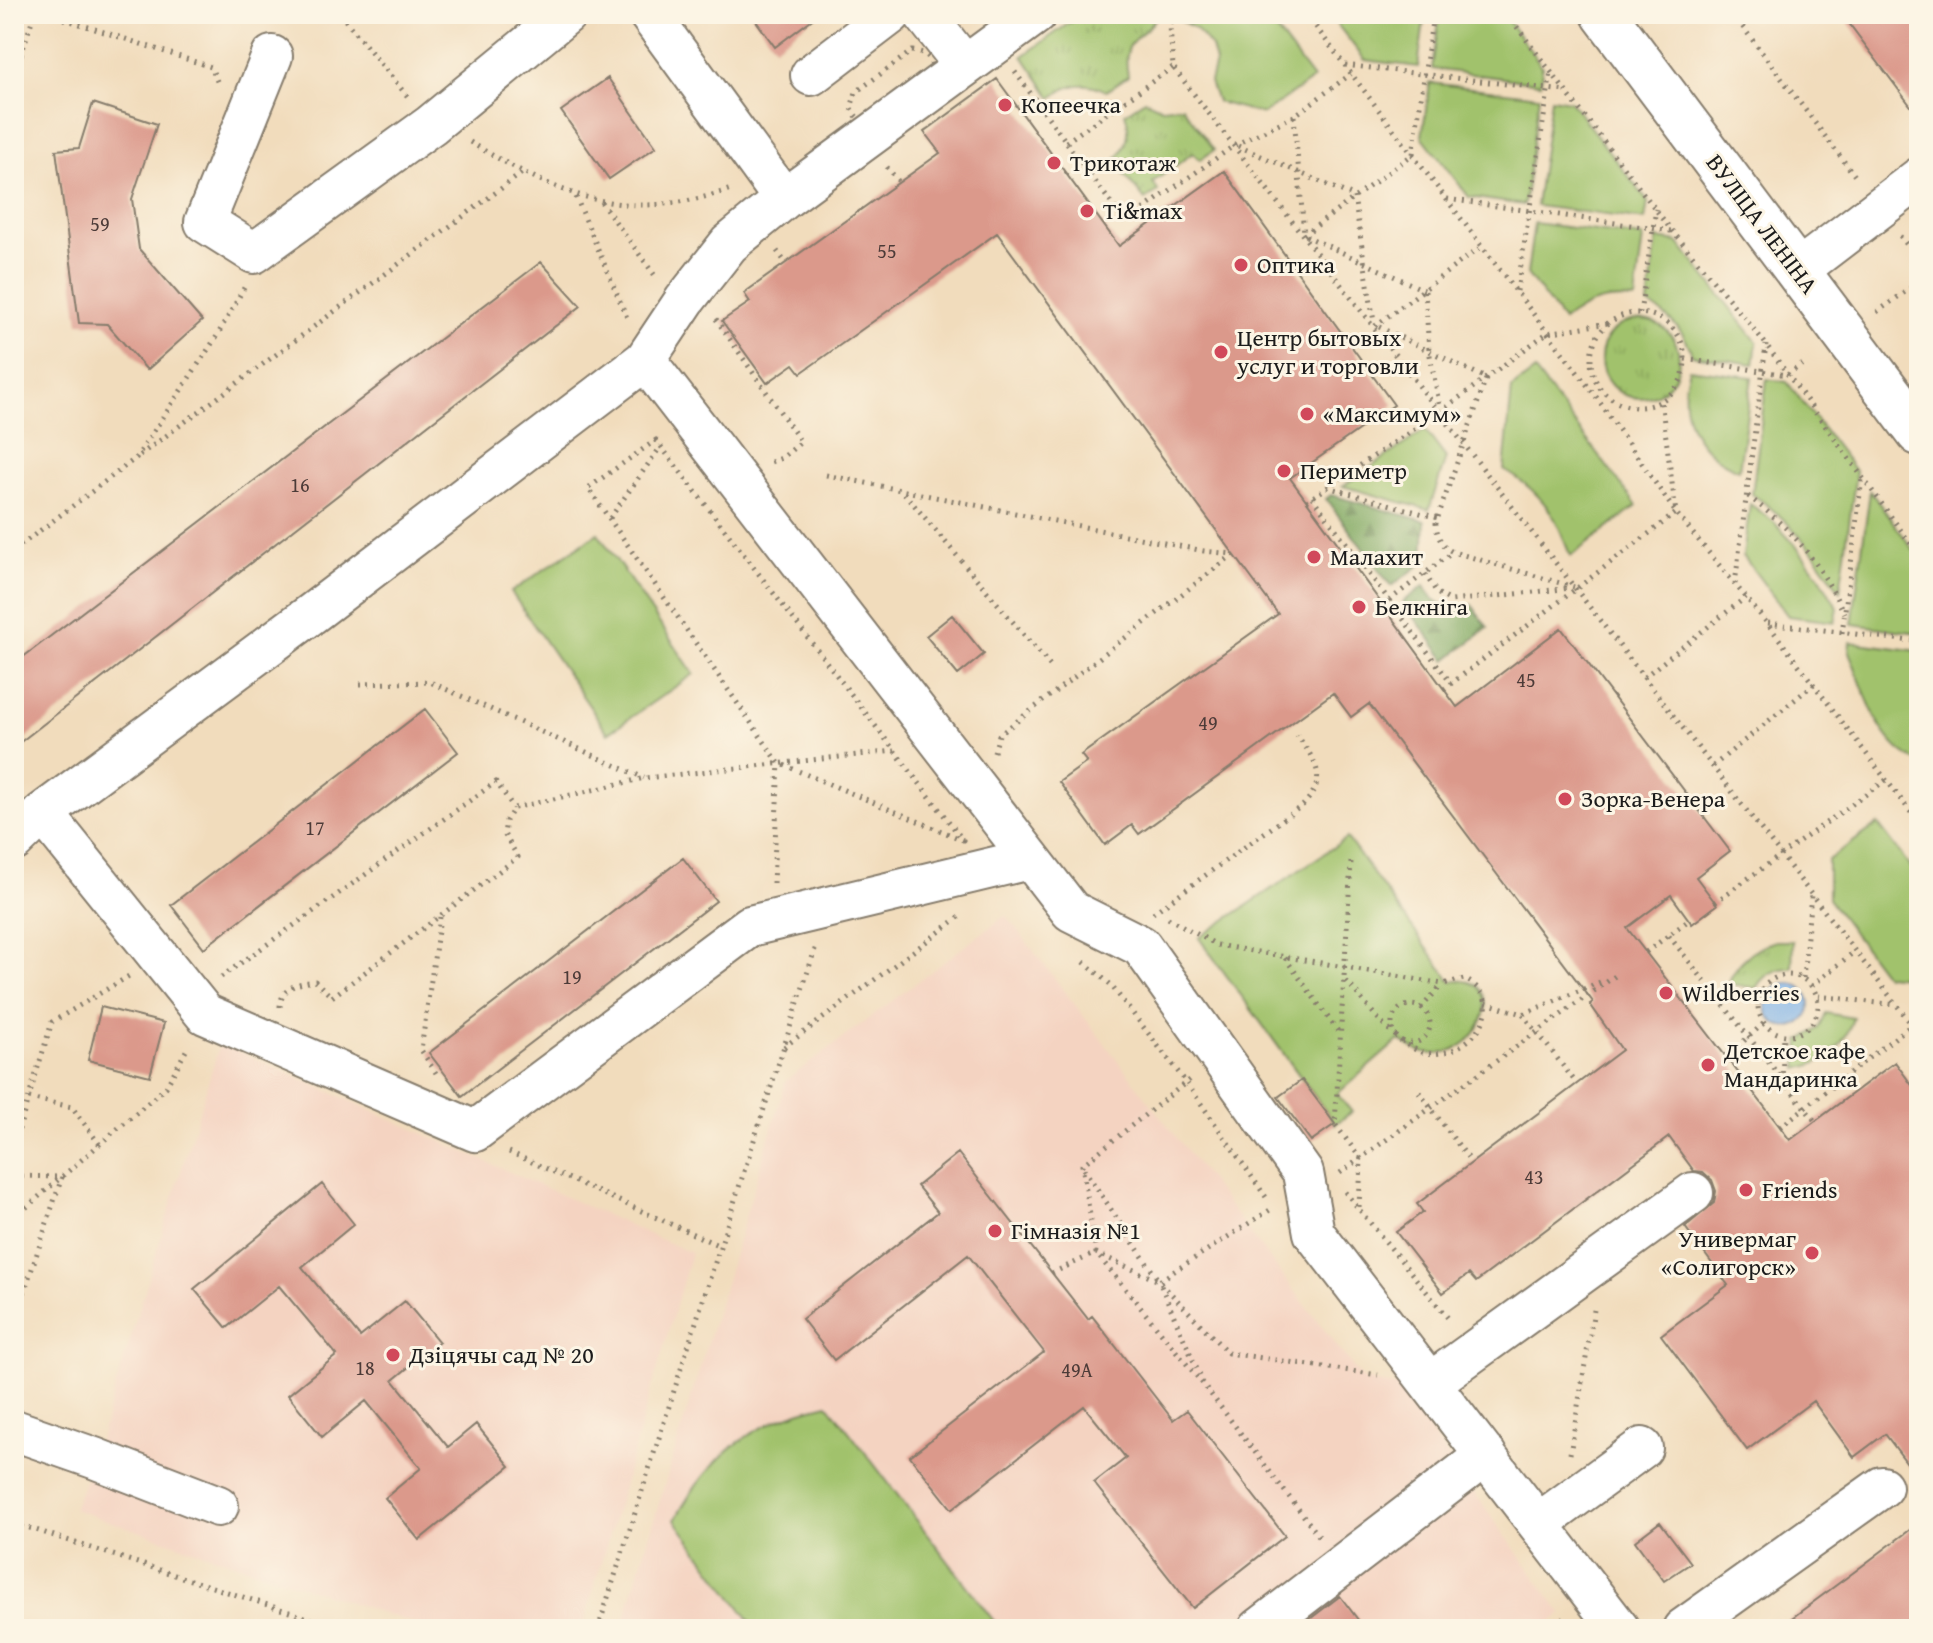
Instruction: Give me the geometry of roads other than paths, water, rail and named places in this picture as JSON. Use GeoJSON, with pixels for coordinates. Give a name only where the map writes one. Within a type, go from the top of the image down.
{"type":"FeatureCollection","features":[{"type":"Feature","properties":{"kind":"main road","name":"ВУЛІЦА ЛЕНІНА"},"geometry":{"type":"LineString","coordinates":[[1604,14],[1919,433]]}},
{"type":"Feature","properties":{"kind":"street"},"geometry":{"type":"LineString","coordinates":[[272,56],[205,222],[254,253],[446,131],[566,14]]}},
{"type":"Feature","properties":{"kind":"street"},"geometry":{"type":"LineString","coordinates":[[649,14],[775,188]]}},
{"type":"Feature","properties":{"kind":"street"},"geometry":{"type":"LineString","coordinates":[[811,75],[891,14]]}},
{"type":"Feature","properties":{"kind":"street"},"geometry":{"type":"LineString","coordinates":[[924,14],[965,66]]}},
{"type":"Feature","properties":{"kind":"street"},"geometry":{"type":"LineString","coordinates":[[14,841],[43,813],[645,360],[685,300],[775,188],[965,66],[1036,14]]}},
{"type":"Feature","properties":{"kind":"street"},"geometry":{"type":"LineString","coordinates":[[1797,271],[1919,178]]}},
{"type":"Feature","properties":{"kind":"street"},"geometry":{"type":"LineString","coordinates":[[645,360],[1071,911],[1141,946],[1303,1173],[1314,1233],[1619,1629]]}},
{"type":"Feature","properties":{"kind":"street"},"geometry":{"type":"LineString","coordinates":[[43,813],[203,1011],[475,1131],[750,926],[1029,859]]}},
{"type":"Feature","properties":{"kind":"street"},"geometry":{"type":"LineString","coordinates":[[1430,1383],[1693,1193]]}},
{"type":"Feature","properties":{"kind":"street"},"geometry":{"type":"LineString","coordinates":[[14,1430],[218,1506]]}},
{"type":"Feature","properties":{"kind":"street"},"geometry":{"type":"LineString","coordinates":[[1538,1524],[1642,1448]]}},
{"type":"Feature","properties":{"kind":"street"},"geometry":{"type":"LineString","coordinates":[[1259,1629],[1486,1455]]}},
{"type":"Feature","properties":{"kind":"street"},"geometry":{"type":"LineString","coordinates":[[1683,1629],[1882,1487]]}},
{"type":"Feature","properties":{"kind":"water"},"geometry":{"type":"Polygon","coordinates":[[[1788,983],[1803,990],[1810,1005],[1803,1020],[1788,1027],[1773,1020],[1766,1005],[1773,990],[1788,983]]]}},
{"type":"Feature","properties":{"kind":"place","name":"Копеечка"},"geometry":{"type":"Point","coordinates":[1005,105]}},
{"type":"Feature","properties":{"kind":"place","name":"Трикотаж"},"geometry":{"type":"Point","coordinates":[1054,163]}},
{"type":"Feature","properties":{"kind":"place","name":"Ti&max"},"geometry":{"type":"Point","coordinates":[1087,211]}},
{"type":"Feature","properties":{"kind":"place","name":"Оптика"},"geometry":{"type":"Point","coordinates":[1241,265]}},
{"type":"Feature","properties":{"kind":"place","name":"Центр бытовых услуг и торговли"},"geometry":{"type":"Point","coordinates":[1221,352]}},
{"type":"Feature","properties":{"kind":"place","name":"«Максимум»"},"geometry":{"type":"Point","coordinates":[1307,414]}},
{"type":"Feature","properties":{"kind":"place","name":"Периметр"},"geometry":{"type":"Point","coordinates":[1284,471]}},
{"type":"Feature","properties":{"kind":"place","name":"Малахит"},"geometry":{"type":"Point","coordinates":[1314,557]}},
{"type":"Feature","properties":{"kind":"place","name":"Белкніга"},"geometry":{"type":"Point","coordinates":[1359,607]}},
{"type":"Feature","properties":{"kind":"place","name":"Зорка-Венера"},"geometry":{"type":"Point","coordinates":[1565,799]}},
{"type":"Feature","properties":{"kind":"place","name":"Wildberries"},"geometry":{"type":"Point","coordinates":[1666,993]}},
{"type":"Feature","properties":{"kind":"place","name":"Детское кафе Мандаринка"},"geometry":{"type":"Point","coordinates":[1708,1065]}},
{"type":"Feature","properties":{"kind":"place","name":"Friends"},"geometry":{"type":"Point","coordinates":[1746,1190]}},
{"type":"Feature","properties":{"kind":"place","name":"Гімназія №1"},"geometry":{"type":"Point","coordinates":[995,1231]}},
{"type":"Feature","properties":{"kind":"place","name":"Универмаг «Солигорск»"},"geometry":{"type":"Point","coordinates":[1812,1253]}},
{"type":"Feature","properties":{"kind":"place","name":"Дзіцячы сад № 20"},"geometry":{"type":"Point","coordinates":[393,1355]}}]}
